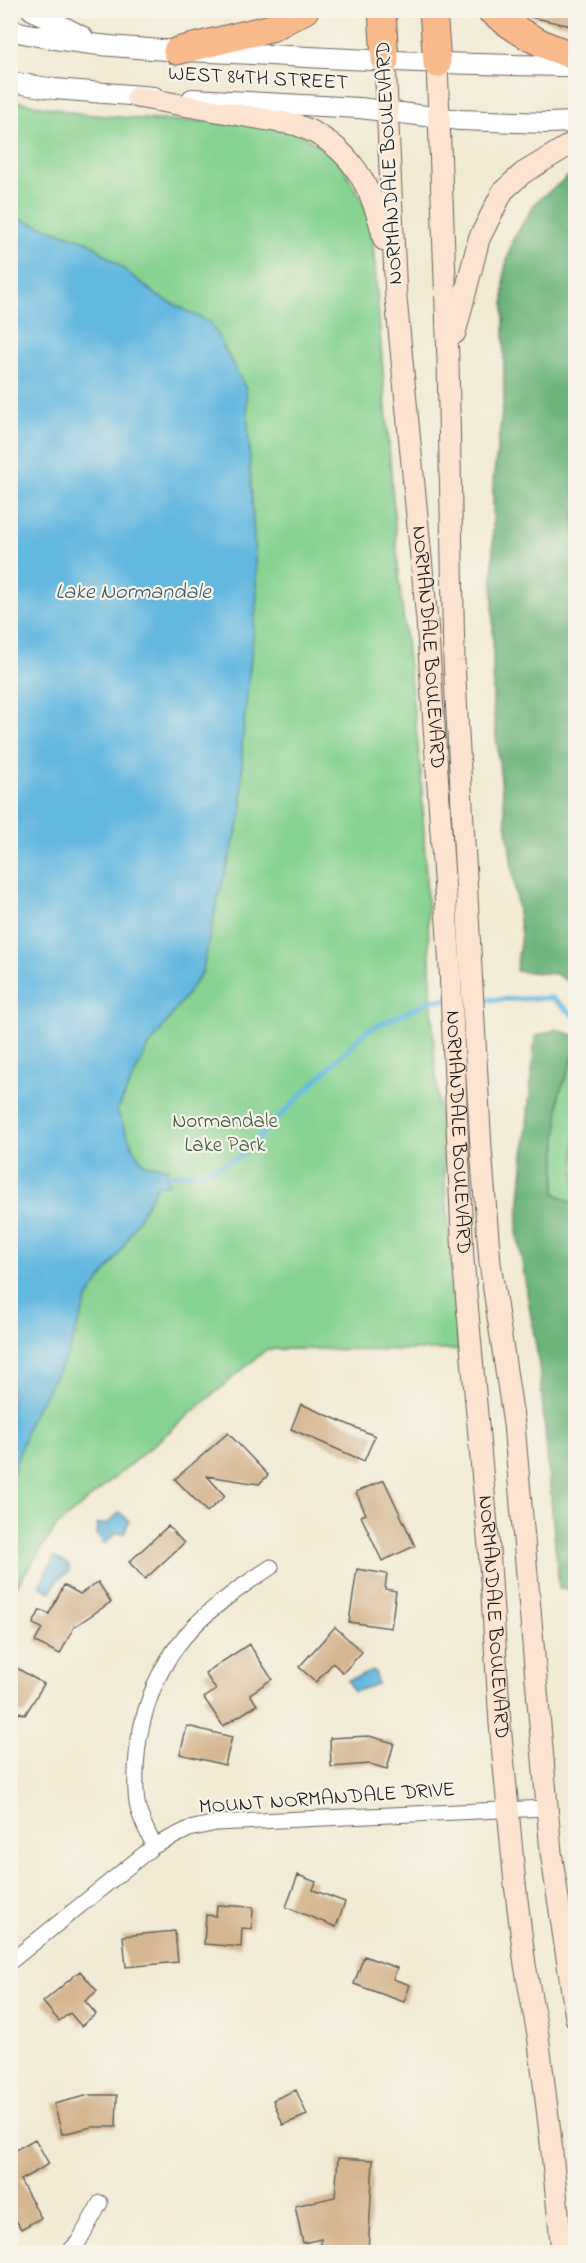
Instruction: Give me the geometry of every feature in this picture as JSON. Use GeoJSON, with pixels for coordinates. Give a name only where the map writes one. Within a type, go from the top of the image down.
{"type":"FeatureCollection","features":[{"type":"Feature","properties":{"kind":"highway"},"geometry":{"type":"LineString","coordinates":[[177,51],[271,27],[305,10]]}},
{"type":"Feature","properties":{"kind":"highway","name":"NORMANDALE BOULEVARD"},"geometry":{"type":"LineString","coordinates":[[382,10],[385,61]]}},
{"type":"Feature","properties":{"kind":"highway","name":"NORMANDALE BOULEVARD"},"geometry":{"type":"LineString","coordinates":[[433,10],[437,64]]}},
{"type":"Feature","properties":{"kind":"highway"},"geometry":{"type":"LineString","coordinates":[[490,10],[514,30],[549,48],[576,56]]}},
{"type":"Feature","properties":{"kind":"main road","name":"NORMANDALE BOULEVARD"},"geometry":{"type":"LineString","coordinates":[[385,61],[396,298],[460,968],[475,1032],[490,1263],[514,1424],[551,1852],[576,2018]]}},
{"type":"Feature","properties":{"kind":"main road","name":"NORMANDALE BOULEVARD"},"geometry":{"type":"LineString","coordinates":[[437,64],[448,360],[460,968],[452,1033],[464,1258],[489,1548],[508,1810],[525,1965],[538,2035],[550,2133],[562,2253]]}},
{"type":"Feature","properties":{"kind":"main road"},"geometry":{"type":"LineString","coordinates":[[137,97],[297,125],[314,131],[330,141],[361,175],[374,202],[396,298]]}},
{"type":"Feature","properties":{"kind":"main road"},"geometry":{"type":"LineString","coordinates":[[448,360],[479,239],[503,191],[523,173],[576,141]]}},
{"type":"Feature","properties":{"kind":"street"},"geometry":{"type":"LineString","coordinates":[[32,10],[96,44]]}},
{"type":"Feature","properties":{"kind":"street","name":"WEST 84TH STREET"},"geometry":{"type":"LineString","coordinates":[[10,30],[96,44],[177,51],[437,64],[576,66]]}},
{"type":"Feature","properties":{"kind":"street","name":"WEST 84TH STREET"},"geometry":{"type":"LineString","coordinates":[[10,82],[137,97],[386,110],[460,120],[576,122]]}},
{"type":"Feature","properties":{"kind":"street"},"geometry":{"type":"LineString","coordinates":[[154,1846],[138,1807],[136,1757],[145,1709],[155,1681],[173,1650],[205,1614],[271,1567]]}},
{"type":"Feature","properties":{"kind":"street","name":"MOUNT NORMANDALE DRIVE"},"geometry":{"type":"LineString","coordinates":[[10,1962],[154,1846],[189,1829],[216,1823],[547,1808]]}},
{"type":"Feature","properties":{"kind":"street"},"geometry":{"type":"LineString","coordinates":[[69,2253],[79,2241],[100,2203]]}},
{"type":"Feature","properties":{"kind":"green space","name":"Normandale Lake Park"},"geometry":{"type":"Polygon","coordinates":[[[11,100],[81,114],[156,120],[260,123],[294,129],[339,160],[367,208],[373,243],[400,590],[421,771],[434,1052],[459,1350],[267,1349],[56,1527],[11,1594],[11,100]]]}},
{"type":"Feature","properties":{"kind":"green space"},"geometry":{"type":"Polygon","coordinates":[[[575,171],[575,986],[556,974],[516,971],[521,935],[493,708],[493,482],[504,397],[504,273],[512,241],[536,202],[575,171]]]}},
{"type":"Feature","properties":{"kind":"green space"},"geometry":{"type":"Polygon","coordinates":[[[556,1029],[576,1036],[575,1053],[559,1095],[555,1193],[576,1205],[576,1578],[571,1589],[559,1589],[539,1365],[517,1232],[535,1037],[556,1029]]]}},
{"type":"Feature","properties":{"kind":"green space"},"geometry":{"type":"Polygon","coordinates":[[[575,1053],[575,1205],[555,1193],[559,1095],[575,1053]]]}},
{"type":"Feature","properties":{"kind":"water","name":"Lake Normandale"},"geometry":{"type":"Polygon","coordinates":[[[11,216],[89,242],[158,296],[211,323],[246,389],[257,597],[242,744],[242,813],[217,902],[202,973],[146,1051],[117,1111],[134,1150],[144,1164],[167,1168],[168,1185],[157,1185],[119,1254],[88,1297],[68,1354],[30,1420],[11,1479],[11,216]]]}},
{"type":"Feature","properties":{"kind":"water"},"geometry":{"type":"Polygon","coordinates":[[[120,1512],[129,1521],[125,1533],[116,1533],[105,1544],[96,1534],[97,1524],[107,1524],[120,1512]]]}},
{"type":"Feature","properties":{"kind":"water"},"geometry":{"type":"Polygon","coordinates":[[[54,1557],[69,1565],[69,1572],[58,1579],[51,1592],[39,1586],[54,1557]]]}},
{"type":"Feature","properties":{"kind":"water"},"geometry":{"type":"Polygon","coordinates":[[[374,1671],[378,1684],[353,1692],[348,1680],[374,1671]]]}},
{"type":"Feature","properties":{"kind":"building"},"geometry":{"type":"Polygon","coordinates":[[[531,10],[576,10],[576,27],[530,17],[531,10]]]}},
{"type":"Feature","properties":{"kind":"building"},"geometry":{"type":"Polygon","coordinates":[[[301,1404],[375,1436],[364,1461],[291,1429],[301,1404]]]}},
{"type":"Feature","properties":{"kind":"building"},"geometry":{"type":"Polygon","coordinates":[[[228,1433],[268,1475],[259,1484],[207,1476],[225,1496],[207,1512],[175,1479],[228,1433]]]}},
{"type":"Feature","properties":{"kind":"building"},"geometry":{"type":"Polygon","coordinates":[[[384,1480],[415,1546],[382,1561],[361,1516],[366,1514],[356,1492],[384,1480]]]}},
{"type":"Feature","properties":{"kind":"building"},"geometry":{"type":"Polygon","coordinates":[[[168,1526],[184,1543],[145,1579],[129,1562],[168,1526]]]}},
{"type":"Feature","properties":{"kind":"building"},"geometry":{"type":"Polygon","coordinates":[[[357,1569],[387,1574],[385,1589],[396,1591],[391,1628],[349,1622],[357,1569]]]}},
{"type":"Feature","properties":{"kind":"building"},"geometry":{"type":"Polygon","coordinates":[[[98,1582],[111,1602],[74,1627],[60,1654],[35,1642],[42,1628],[33,1624],[40,1610],[49,1614],[64,1585],[80,1594],[98,1582]]]}},
{"type":"Feature","properties":{"kind":"building"},"geometry":{"type":"Polygon","coordinates":[[[335,1627],[362,1652],[343,1673],[333,1663],[316,1682],[299,1667],[335,1627]]]}},
{"type":"Feature","properties":{"kind":"building"},"geometry":{"type":"Polygon","coordinates":[[[249,1644],[272,1679],[250,1694],[257,1705],[223,1726],[204,1698],[216,1690],[205,1673],[249,1644]]]}},
{"type":"Feature","properties":{"kind":"building"},"geometry":{"type":"Polygon","coordinates":[[[10,1664],[44,1684],[25,1715],[20,1712],[10,1728],[10,1664]]]}},
{"type":"Feature","properties":{"kind":"building"},"geometry":{"type":"Polygon","coordinates":[[[187,1726],[232,1737],[225,1765],[180,1754],[187,1726]]]}},
{"type":"Feature","properties":{"kind":"building"},"geometry":{"type":"Polygon","coordinates":[[[369,1736],[394,1743],[387,1769],[370,1764],[331,1767],[330,1738],[369,1736]]]}},
{"type":"Feature","properties":{"kind":"building"},"geometry":{"type":"Polygon","coordinates":[[[298,1875],[316,1882],[313,1890],[345,1902],[336,1927],[286,1907],[298,1875]]]}},
{"type":"Feature","properties":{"kind":"building"},"geometry":{"type":"Polygon","coordinates":[[[217,1905],[253,1907],[252,1929],[242,1928],[241,1947],[204,1944],[206,1915],[216,1916],[217,1905]]]}},
{"type":"Feature","properties":{"kind":"building"},"geometry":{"type":"Polygon","coordinates":[[[175,1931],[178,1962],[126,1967],[123,1936],[175,1931]]]}},
{"type":"Feature","properties":{"kind":"building"},"geometry":{"type":"Polygon","coordinates":[[[364,1956],[397,1968],[393,1979],[410,1985],[404,2002],[354,1984],[364,1956]]]}},
{"type":"Feature","properties":{"kind":"building"},"geometry":{"type":"Polygon","coordinates":[[[80,1971],[97,1991],[85,2001],[96,2014],[81,2026],[70,2013],[59,2021],[43,2002],[80,1971]]]}},
{"type":"Feature","properties":{"kind":"building"},"geometry":{"type":"Polygon","coordinates":[[[296,2090],[307,2115],[283,2125],[273,2100],[296,2090]]]}},
{"type":"Feature","properties":{"kind":"building"},"geometry":{"type":"Polygon","coordinates":[[[89,2095],[117,2095],[116,2127],[92,2127],[62,2134],[54,2104],[89,2095]]]}},
{"type":"Feature","properties":{"kind":"building"},"geometry":{"type":"Polygon","coordinates":[[[35,2139],[49,2164],[20,2180],[41,2218],[21,2229],[10,2210],[10,2153],[35,2139]]]}},
{"type":"Feature","properties":{"kind":"building"},"geometry":{"type":"Polygon","coordinates":[[[338,2158],[373,2160],[368,2253],[321,2253],[321,2239],[303,2243],[295,2206],[335,2197],[338,2158]]]}},
{"type":"Feature","properties":{"kind":"waterway"},"geometry":{"type":"LineString","coordinates":[[479,1000],[552,998],[576,1017]]}},
{"type":"Feature","properties":{"kind":"waterway"},"geometry":{"type":"LineString","coordinates":[[163,1175],[199,1173],[239,1157],[366,1031],[432,1000],[446,1000]]}}]}
